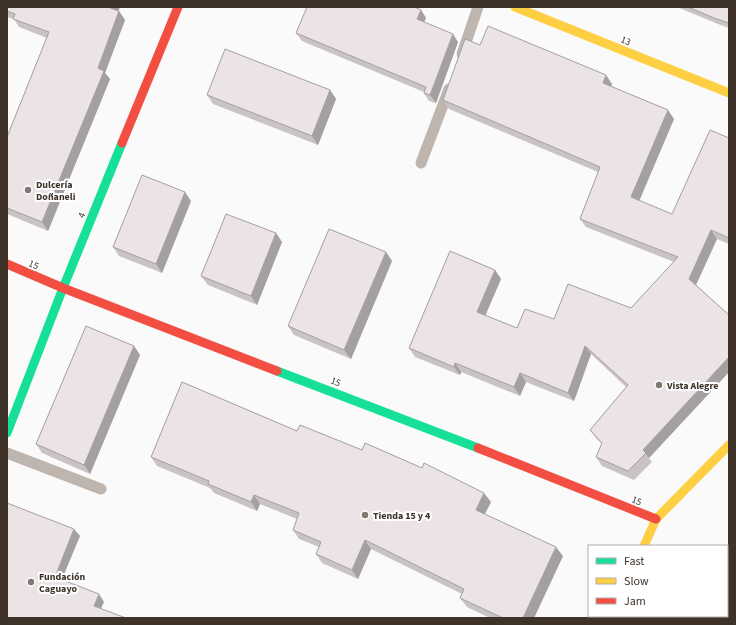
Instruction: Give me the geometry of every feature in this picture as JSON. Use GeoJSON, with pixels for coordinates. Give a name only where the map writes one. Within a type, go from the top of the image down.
{"type":"FeatureCollection","features":[{"type":"Feature","properties":{"kind":"street","name":"4"},"geometry":{"type":"LineString","coordinates":[[7,433],[63,288],[178,7]]}},
{"type":"Feature","properties":{"kind":"street","name":"13"},"geometry":{"type":"LineString","coordinates":[[515,7],[729,93]]}},
{"type":"Feature","properties":{"kind":"street","name":"15"},"geometry":{"type":"LineString","coordinates":[[7,264],[63,288],[509,460],[656,520]]}},
{"type":"Feature","properties":{"kind":"street"},"geometry":{"type":"LineString","coordinates":[[644,545],[656,520],[729,444]]}},
{"type":"Feature","properties":{"kind":"lane"},"geometry":{"type":"LineString","coordinates":[[458,64],[478,7]]}},
{"type":"Feature","properties":{"kind":"lane"},"geometry":{"type":"LineString","coordinates":[[421,163],[453,78]]}},
{"type":"Feature","properties":{"kind":"lane"},"geometry":{"type":"LineString","coordinates":[[7,454],[101,489]]}},
{"type":"Feature","properties":{"kind":"building"},"geometry":{"type":"Polygon","coordinates":[[[7,7],[110,7],[119,11],[98,68],[104,71],[42,222],[7,208],[7,137],[49,32],[13,19],[15,14],[7,11],[7,7]]]}},
{"type":"Feature","properties":{"kind":"building"},"geometry":{"type":"Polygon","coordinates":[[[307,7],[414,7],[421,10],[417,19],[453,34],[430,95],[424,93],[426,87],[296,33],[307,7]]]}},
{"type":"Feature","properties":{"kind":"building"},"geometry":{"type":"Polygon","coordinates":[[[688,7],[729,7],[729,23],[714,18],[688,7]]]}},
{"type":"Feature","properties":{"kind":"building"},"geometry":{"type":"Polygon","coordinates":[[[488,26],[606,75],[603,83],[668,110],[631,197],[672,214],[710,130],[729,138],[729,238],[711,230],[689,279],[729,315],[729,357],[643,450],[646,453],[628,471],[596,457],[602,443],[590,430],[628,385],[585,346],[568,393],[520,373],[514,387],[455,363],[454,367],[409,348],[450,251],[495,270],[477,312],[517,328],[525,309],[554,319],[568,284],[631,308],[678,257],[580,219],[600,167],[443,100],[465,39],[480,45],[488,26]]]}},
{"type":"Feature","properties":{"kind":"building"},"geometry":{"type":"Polygon","coordinates":[[[225,49],[330,90],[312,136],[207,95],[225,49]]]}},
{"type":"Feature","properties":{"kind":"building"},"geometry":{"type":"Polygon","coordinates":[[[142,175],[185,192],[156,264],[113,247],[142,175]]]}},
{"type":"Feature","properties":{"kind":"building"},"geometry":{"type":"Polygon","coordinates":[[[226,214],[276,233],[251,296],[201,276],[226,214]]]}},
{"type":"Feature","properties":{"kind":"building"},"geometry":{"type":"Polygon","coordinates":[[[329,229],[386,252],[344,350],[288,326],[329,229]]]}},
{"type":"Feature","properties":{"kind":"building"},"geometry":{"type":"Polygon","coordinates":[[[86,326],[134,346],[84,465],[36,444],[86,326]]]}},
{"type":"Feature","properties":{"kind":"building"},"geometry":{"type":"Polygon","coordinates":[[[182,382],[297,431],[300,425],[362,450],[365,443],[422,468],[424,463],[484,493],[476,510],[556,547],[523,618],[503,618],[460,598],[464,589],[365,540],[352,570],[316,554],[321,542],[293,530],[299,513],[254,495],[251,502],[208,484],[209,481],[151,457],[182,382]]]}},
{"type":"Feature","properties":{"kind":"building"},"geometry":{"type":"Polygon","coordinates":[[[7,503],[74,529],[55,577],[99,594],[94,606],[126,618],[7,618],[7,503]]]}},
{"type":"Feature","properties":{"kind":"traffic: fast"},"geometry":{"type":"LineString","coordinates":[[7,433],[63,288],[122,143]]}},
{"type":"Feature","properties":{"kind":"traffic: fast"},"geometry":{"type":"LineString","coordinates":[[277,371],[478,448]]}},
{"type":"Feature","properties":{"kind":"traffic: slow"},"geometry":{"type":"LineString","coordinates":[[515,7],[729,93]]}},
{"type":"Feature","properties":{"kind":"traffic: slow"},"geometry":{"type":"LineString","coordinates":[[644,545],[656,519],[729,445]]}},
{"type":"Feature","properties":{"kind":"traffic: jam"},"geometry":{"type":"LineString","coordinates":[[122,143],[178,7]]}},
{"type":"Feature","properties":{"kind":"traffic: jam"},"geometry":{"type":"LineString","coordinates":[[7,264],[63,288],[277,371]]}},
{"type":"Feature","properties":{"kind":"traffic: jam"},"geometry":{"type":"LineString","coordinates":[[478,448],[656,519]]}},
{"type":"Feature","properties":{"kind":"place","name":"Dulcería Doñaneli"},"geometry":{"type":"Point","coordinates":[28,190]}},
{"type":"Feature","properties":{"kind":"place","name":"Vista Alegre"},"geometry":{"type":"Point","coordinates":[659,385]}},
{"type":"Feature","properties":{"kind":"place","name":"Tienda 15 y 4"},"geometry":{"type":"Point","coordinates":[365,515]}},
{"type":"Feature","properties":{"kind":"place","name":"Fundación Caguayo"},"geometry":{"type":"Point","coordinates":[31,582]}}]}
